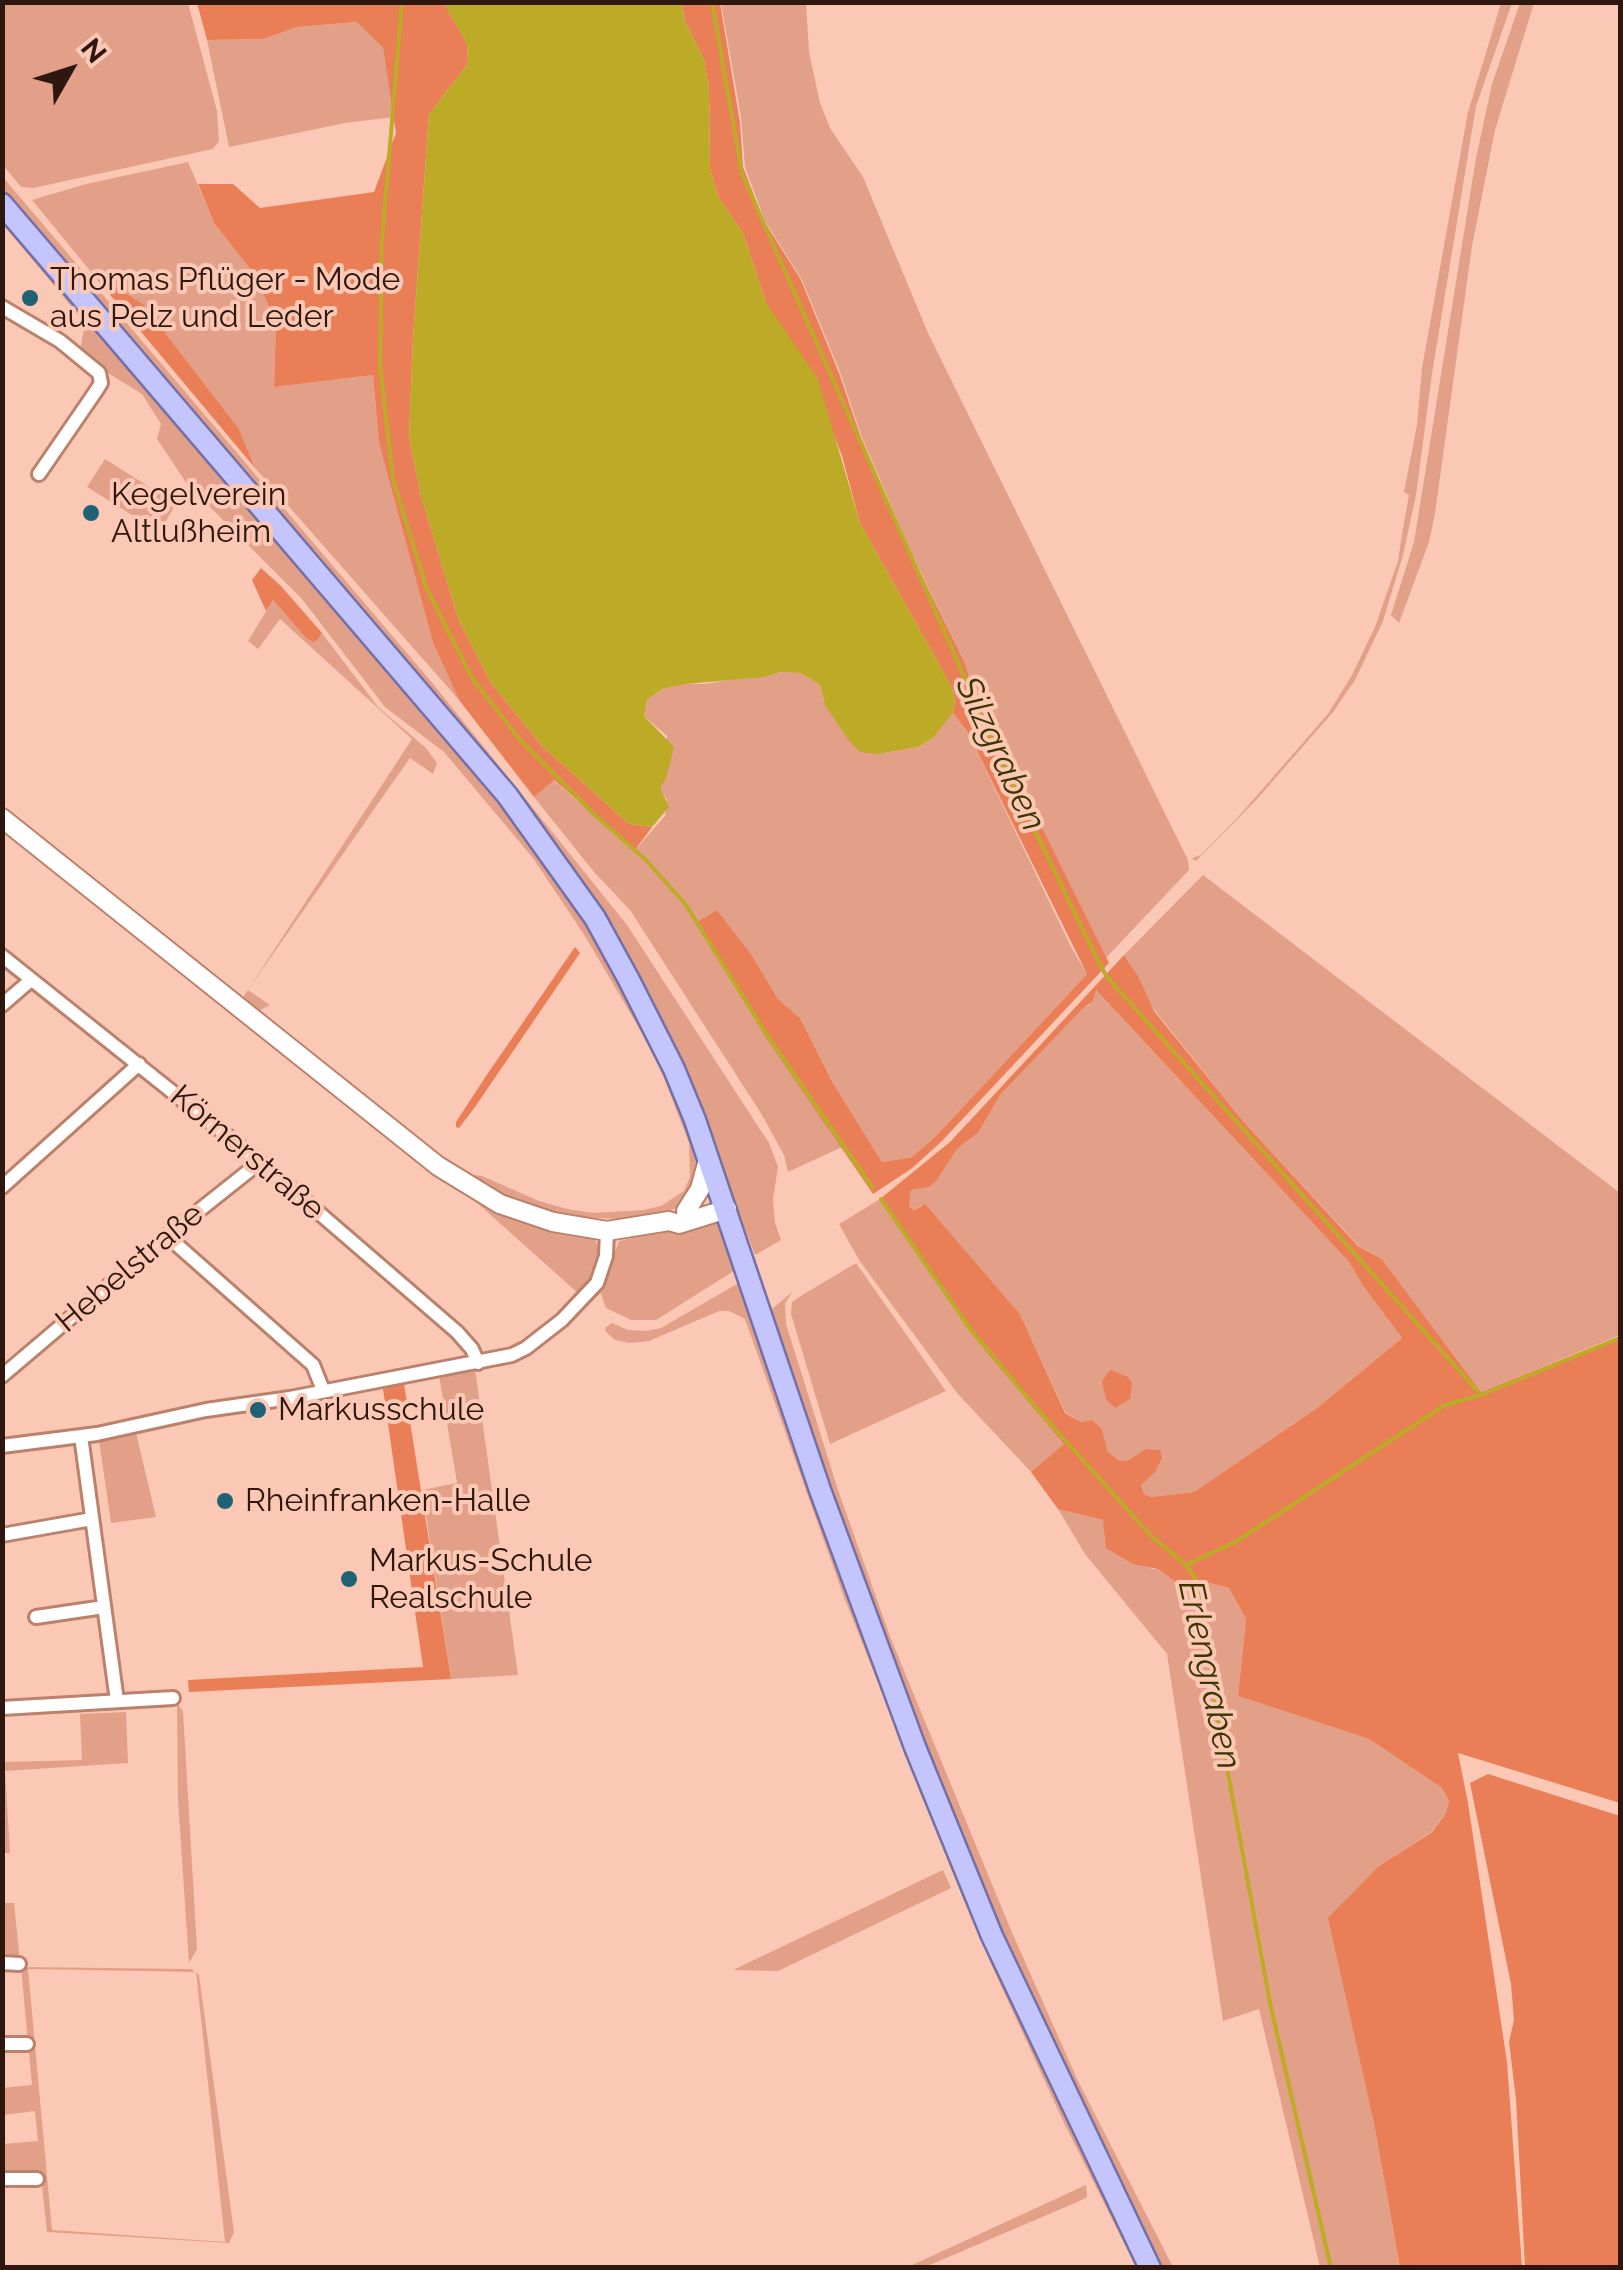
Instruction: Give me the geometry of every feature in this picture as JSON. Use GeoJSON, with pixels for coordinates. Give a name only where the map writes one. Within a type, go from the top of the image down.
{"type":"FeatureCollection","features":[{"type":"Feature","properties":{"kind":"main road"},"geometry":{"type":"LineString","coordinates":[[2,204],[507,796],[594,918],[629,980],[674,1069],[708,1160],[820,1490],[915,1746],[1007,1968],[1150,2268]]}},
{"type":"Feature","properties":{"kind":"street"},"geometry":{"type":"LineString","coordinates":[[2,307],[60,341],[99,373],[96,391],[39,474]]}},
{"type":"Feature","properties":{"kind":"street"},"geometry":{"type":"LineString","coordinates":[[4,822],[26,835],[463,1184],[518,1212],[607,1231],[678,1224],[726,1210]]}},
{"type":"Feature","properties":{"kind":"street","name":"Körnerstraße"},"geometry":{"type":"LineString","coordinates":[[2,956],[260,1162],[456,1332],[472,1348],[478,1363]]}},
{"type":"Feature","properties":{"kind":"street"},"geometry":{"type":"LineString","coordinates":[[2,1005],[31,980]]}},
{"type":"Feature","properties":{"kind":"street"},"geometry":{"type":"LineString","coordinates":[[2,1187],[140,1064]]}},
{"type":"Feature","properties":{"kind":"street"},"geometry":{"type":"LineString","coordinates":[[686,1211],[700,1189],[708,1160]]}},
{"type":"Feature","properties":{"kind":"street","name":"Hebelstraße"},"geometry":{"type":"LineString","coordinates":[[2,1376],[260,1162]]}},
{"type":"Feature","properties":{"kind":"street"},"geometry":{"type":"LineString","coordinates":[[670,1222],[686,1211],[713,1204],[726,1210]]}},
{"type":"Feature","properties":{"kind":"street"},"geometry":{"type":"LineString","coordinates":[[2,1446],[81,1436],[478,1363],[526,1348],[584,1299],[602,1270],[607,1231]]}},
{"type":"Feature","properties":{"kind":"street"},"geometry":{"type":"LineString","coordinates":[[167,1236],[313,1366],[323,1390]]}},
{"type":"Feature","properties":{"kind":"street"},"geometry":{"type":"LineString","coordinates":[[81,1436],[118,1702]]}},
{"type":"Feature","properties":{"kind":"street"},"geometry":{"type":"LineString","coordinates":[[2,1535],[92,1519]]}},
{"type":"Feature","properties":{"kind":"street"},"geometry":{"type":"LineString","coordinates":[[36,1617],[104,1607]]}},
{"type":"Feature","properties":{"kind":"street"},"geometry":{"type":"LineString","coordinates":[[2,1708],[173,1698]]}},
{"type":"Feature","properties":{"kind":"street"},"geometry":{"type":"LineString","coordinates":[[2,1963],[19,1964]]}},
{"type":"Feature","properties":{"kind":"street"},"geometry":{"type":"LineString","coordinates":[[2,2044],[26,2044]]}},
{"type":"Feature","properties":{"kind":"street"},"geometry":{"type":"LineString","coordinates":[[2,2179],[36,2180]]}},
{"type":"Feature","properties":{"kind":"shaded area"},"geometry":{"type":"Polygon","coordinates":[[[2,3],[188,3],[217,111],[219,141],[213,149],[33,188],[21,187],[3,165],[2,3]]]}},
{"type":"Feature","properties":{"kind":"shaded area"},"geometry":{"type":"Polygon","coordinates":[[[197,3],[444,3],[467,44],[468,64],[429,114],[409,437],[421,496],[459,621],[491,683],[542,746],[629,824],[652,827],[635,850],[554,780],[534,797],[459,700],[433,643],[379,443],[373,375],[274,387],[276,322],[254,274],[214,223],[198,184],[233,184],[260,208],[374,192],[396,133],[383,48],[357,22],[297,27],[263,39],[207,40],[197,3]]]}},
{"type":"Feature","properties":{"kind":"shaded area"},"geometry":{"type":"Polygon","coordinates":[[[444,3],[682,3],[685,21],[704,60],[709,90],[710,169],[719,198],[743,233],[766,303],[818,379],[860,523],[951,686],[955,699],[953,713],[934,737],[918,747],[878,754],[860,752],[825,705],[820,685],[801,673],[780,672],[662,689],[647,700],[644,716],[674,747],[666,779],[660,787],[669,807],[652,827],[629,824],[542,746],[491,683],[459,621],[421,496],[409,437],[429,114],[468,64],[467,44],[444,3]]]}},
{"type":"Feature","properties":{"kind":"shaded area"},"geometry":{"type":"Polygon","coordinates":[[[682,3],[720,3],[740,123],[743,167],[764,221],[801,280],[910,552],[1109,963],[941,1142],[911,1169],[873,1194],[764,1035],[697,922],[717,910],[751,954],[778,999],[800,1018],[833,1083],[882,1162],[912,1157],[937,1135],[1087,974],[967,731],[953,713],[955,699],[951,686],[860,523],[825,411],[766,303],[743,233],[719,198],[710,169],[709,90],[704,60],[685,21],[682,3]]]}},
{"type":"Feature","properties":{"kind":"shaded area"},"geometry":{"type":"Polygon","coordinates":[[[721,3],[806,3],[809,52],[830,128],[863,177],[928,333],[1188,860],[1189,870],[1106,958],[971,684],[965,663],[911,552],[802,280],[765,221],[745,167],[741,117],[721,3]]]}},
{"type":"Feature","properties":{"kind":"shaded area"},"geometry":{"type":"Polygon","coordinates":[[[1501,3],[1512,3],[1476,106],[1416,495],[1383,621],[1355,680],[1333,712],[1257,799],[1196,861],[1192,858],[1201,855],[1239,816],[1328,714],[1375,627],[1398,561],[1422,368],[1468,112],[1501,3]]]}},
{"type":"Feature","properties":{"kind":"shaded area"},"geometry":{"type":"Polygon","coordinates":[[[1520,3],[1534,3],[1495,130],[1472,246],[1435,513],[1429,542],[1399,623],[1391,615],[1414,542],[1476,158],[1492,84],[1520,3]]]}},
{"type":"Feature","properties":{"kind":"shaded area"},"geometry":{"type":"Polygon","coordinates":[[[358,22],[383,48],[394,117],[229,147],[207,40],[263,39],[297,27],[358,22]]]}},
{"type":"Feature","properties":{"kind":"shaded area"},"geometry":{"type":"Polygon","coordinates":[[[188,162],[214,223],[254,274],[276,322],[274,387],[373,375],[379,443],[433,643],[459,700],[255,468],[239,429],[143,304],[91,272],[32,200],[188,162]]]}},
{"type":"Feature","properties":{"kind":"shaded area"},"geometry":{"type":"Polygon","coordinates":[[[2,176],[434,685],[627,925],[769,1143],[778,1167],[773,1199],[781,1240],[755,1255],[704,1121],[642,989],[300,539],[3,192],[2,176]]]}},
{"type":"Feature","properties":{"kind":"shaded area"},"geometry":{"type":"Polygon","coordinates":[[[2,212],[553,865],[622,977],[688,1123],[698,1175],[683,1206],[649,1217],[571,1217],[519,1202],[470,1179],[482,1176],[567,1209],[593,1213],[644,1210],[661,1206],[684,1191],[690,1177],[689,1143],[656,1057],[585,936],[533,858],[444,752],[385,707],[302,599],[187,484],[157,439],[161,424],[142,394],[80,351],[85,323],[3,224],[2,212]]]}},
{"type":"Feature","properties":{"kind":"shaded area"},"geometry":{"type":"Polygon","coordinates":[[[91,272],[143,304],[239,429],[255,468],[91,272]]]}},
{"type":"Feature","properties":{"kind":"shaded area"},"geometry":{"type":"Polygon","coordinates":[[[105,459],[176,504],[159,532],[87,487],[105,459]]]}},
{"type":"Feature","properties":{"kind":"shaded area"},"geometry":{"type":"Polygon","coordinates":[[[261,568],[322,633],[318,639],[313,642],[305,637],[273,600],[266,611],[252,580],[261,568]]]}},
{"type":"Feature","properties":{"kind":"shaded area"},"geometry":{"type":"Polygon","coordinates":[[[273,600],[305,637],[318,639],[322,633],[378,707],[426,748],[437,763],[433,774],[410,758],[248,990],[412,739],[280,619],[258,649],[248,641],[273,600]]]}},
{"type":"Feature","properties":{"kind":"shaded area"},"geometry":{"type":"Polygon","coordinates":[[[780,672],[801,673],[820,685],[825,705],[878,754],[918,747],[934,737],[953,713],[967,731],[1087,974],[912,1157],[882,1162],[833,1083],[800,1018],[778,999],[751,954],[717,910],[698,922],[705,936],[764,1035],[842,1147],[788,1172],[784,1155],[762,1115],[630,910],[534,797],[553,780],[635,850],[665,816],[667,800],[659,787],[667,736],[644,716],[647,700],[662,689],[780,672]]]}},
{"type":"Feature","properties":{"kind":"shaded area"},"geometry":{"type":"Polygon","coordinates":[[[1203,875],[1620,1193],[1620,1335],[1481,1392],[1382,1259],[1359,1246],[1243,1121],[1148,1002],[1124,955],[1203,875]]]}},
{"type":"Feature","properties":{"kind":"shaded area"},"geometry":{"type":"Polygon","coordinates":[[[575,947],[580,953],[475,1107],[456,1127],[486,1076],[575,947]]]}},
{"type":"Feature","properties":{"kind":"shaded area"},"geometry":{"type":"Polygon","coordinates":[[[1124,955],[1154,1011],[1243,1121],[1358,1246],[1382,1259],[1481,1392],[1620,1336],[1620,1803],[1458,1753],[1507,2062],[1522,2267],[1400,2267],[1373,2118],[1328,1918],[1379,1866],[1432,1832],[1446,1813],[1449,1801],[1442,1788],[1369,1739],[1238,1696],[1246,1619],[1229,1588],[1206,1582],[1178,1584],[1158,1569],[1133,1564],[1106,1548],[1103,1520],[1058,1509],[1031,1472],[1064,1444],[972,1335],[880,1199],[950,1142],[1124,955]],[[1096,990],[1093,1001],[1001,1094],[978,1133],[957,1149],[936,1181],[929,1187],[911,1190],[909,1206],[914,1210],[925,1204],[1020,1314],[1065,1413],[1081,1422],[1092,1420],[1102,1429],[1108,1452],[1120,1461],[1145,1449],[1160,1450],[1162,1458],[1155,1472],[1141,1485],[1144,1494],[1151,1497],[1194,1492],[1317,1408],[1402,1338],[1349,1262],[1096,990]]]}},
{"type":"Feature","properties":{"kind":"shaded area"},"geometry":{"type":"Polygon","coordinates":[[[1094,988],[1349,1262],[1402,1338],[1317,1408],[1194,1492],[1151,1497],[1144,1494],[1141,1485],[1146,1479],[1145,1449],[1120,1461],[1108,1452],[1102,1429],[1092,1420],[1081,1422],[1065,1412],[1020,1314],[933,1214],[921,1205],[914,1210],[909,1206],[911,1190],[929,1187],[957,1149],[978,1133],[1001,1094],[1089,1005],[1094,988]]]}},
{"type":"Feature","properties":{"kind":"shaded area"},"geometry":{"type":"Polygon","coordinates":[[[248,990],[270,1005],[257,1012],[242,999],[248,990]]]}},
{"type":"Feature","properties":{"kind":"shaded area"},"geometry":{"type":"Polygon","coordinates":[[[466,1193],[595,1239],[600,1252],[587,1286],[579,1294],[466,1193]]]}},
{"type":"Feature","properties":{"kind":"shaded area"},"geometry":{"type":"Polygon","coordinates":[[[880,1199],[972,1335],[1065,1444],[1031,1472],[957,1393],[859,1260],[839,1224],[880,1199]]]}},
{"type":"Feature","properties":{"kind":"shaded area"},"geometry":{"type":"Polygon","coordinates":[[[714,1219],[722,1224],[737,1269],[656,1320],[631,1320],[606,1308],[600,1291],[619,1241],[714,1219]]]}},
{"type":"Feature","properties":{"kind":"shaded area"},"geometry":{"type":"Polygon","coordinates":[[[856,1263],[946,1391],[830,1444],[791,1314],[792,1302],[856,1263]]]}},
{"type":"Feature","properties":{"kind":"shaded area"},"geometry":{"type":"Polygon","coordinates":[[[742,1281],[846,1575],[1145,2267],[1136,2267],[991,1964],[845,1600],[745,1319],[719,1311],[649,1341],[630,1343],[615,1340],[606,1332],[605,1328],[612,1323],[628,1330],[661,1328],[742,1281]]]}},
{"type":"Feature","properties":{"kind":"shaded area"},"geometry":{"type":"Polygon","coordinates":[[[792,1292],[785,1304],[786,1324],[838,1490],[891,1639],[1010,1928],[1078,2081],[1173,2267],[1158,2267],[1001,1937],[887,1657],[813,1448],[772,1309],[792,1292]]]}},
{"type":"Feature","properties":{"kind":"shaded area"},"geometry":{"type":"Polygon","coordinates":[[[475,1369],[518,1675],[451,1679],[422,1490],[457,1483],[439,1375],[475,1369]]]}},
{"type":"Feature","properties":{"kind":"shaded area"},"geometry":{"type":"Polygon","coordinates":[[[1110,1370],[1128,1377],[1132,1383],[1130,1399],[1115,1408],[1106,1399],[1102,1381],[1110,1370]]]}},
{"type":"Feature","properties":{"kind":"shaded area"},"geometry":{"type":"Polygon","coordinates":[[[404,1384],[451,1679],[189,1692],[188,1680],[423,1667],[383,1389],[404,1384]]]}},
{"type":"Feature","properties":{"kind":"shaded area"},"geometry":{"type":"Polygon","coordinates":[[[136,1433],[156,1517],[111,1523],[99,1440],[136,1433]]]}},
{"type":"Feature","properties":{"kind":"shaded area"},"geometry":{"type":"Polygon","coordinates":[[[1058,1509],[1103,1520],[1152,1569],[1178,1584],[1206,1582],[1229,1588],[1246,1619],[1238,1696],[1369,1739],[1442,1788],[1449,1801],[1446,1813],[1431,1832],[1379,1866],[1373,2118],[1400,2267],[1320,2267],[1259,2009],[1223,2021],[1167,1654],[1085,1554],[1058,1509]]]}},
{"type":"Feature","properties":{"kind":"shaded area"},"geometry":{"type":"Polygon","coordinates":[[[177,1703],[183,1711],[197,1949],[189,1963],[178,1800],[177,1703]]]}},
{"type":"Feature","properties":{"kind":"shaded area"},"geometry":{"type":"Polygon","coordinates":[[[126,1712],[128,1763],[5,1771],[10,1853],[3,1853],[3,1762],[82,1760],[80,1714],[126,1712]]]}},
{"type":"Feature","properties":{"kind":"shaded area"},"geometry":{"type":"Polygon","coordinates":[[[1488,1774],[1620,1816],[1620,2267],[1525,2267],[1509,2042],[1514,2020],[1511,1984],[1470,1783],[1488,1774]]]}},
{"type":"Feature","properties":{"kind":"shaded area"},"geometry":{"type":"Polygon","coordinates":[[[943,1870],[951,1888],[778,1971],[733,1970],[943,1870]]]}},
{"type":"Feature","properties":{"kind":"shaded area"},"geometry":{"type":"Polygon","coordinates":[[[3,1903],[14,1903],[20,1961],[3,1960],[3,1903]]]}},
{"type":"Feature","properties":{"kind":"shaded area"},"geometry":{"type":"Polygon","coordinates":[[[21,1967],[195,1972],[28,1969],[52,2230],[225,2242],[196,1973],[199,1975],[234,2232],[229,2243],[47,2232],[41,2176],[3,2175],[3,2144],[38,2141],[35,2111],[3,2115],[2,2088],[32,2085],[21,1967]]]}},
{"type":"Feature","properties":{"kind":"shaded area"},"geometry":{"type":"Polygon","coordinates":[[[1086,2185],[1087,2197],[1082,2200],[925,2267],[908,2267],[1086,2185]]]}},
{"type":"Feature","properties":{"kind":"waterway"},"geometry":{"type":"LineString","coordinates":[[402,2],[382,240],[380,365],[393,479],[426,587],[472,678],[521,741],[646,860],[686,905],[765,1032],[872,1187]]}},
{"type":"Feature","properties":{"kind":"waterway","name":"Silzgraben"},"geometry":{"type":"LineString","coordinates":[[712,2],[742,174],[1006,771],[1099,963],[1107,977],[1481,1395]]}},
{"type":"Feature","properties":{"kind":"waterway"},"geometry":{"type":"LineString","coordinates":[[881,1199],[971,1330],[1150,1535],[1186,1565]]}},
{"type":"Feature","properties":{"kind":"waterway","name":"Erlengraben"},"geometry":{"type":"LineString","coordinates":[[1331,2268],[1270,2003],[1197,1581],[1186,1565],[1237,1541],[1445,1405],[1481,1395],[1620,1338]]}},
{"type":"Feature","properties":{"kind":"place","name":"Thomas Pflüger - Mode aus Pelz und Leder"},"geometry":{"type":"Point","coordinates":[30,298]}},
{"type":"Feature","properties":{"kind":"place","name":"Kegelverein Altlußheim"},"geometry":{"type":"Point","coordinates":[91,513]}},
{"type":"Feature","properties":{"kind":"place","name":"Markusschule"},"geometry":{"type":"Point","coordinates":[258,1410]}},
{"type":"Feature","properties":{"kind":"place","name":"Rheinfranken-Halle"},"geometry":{"type":"Point","coordinates":[225,1501]}},
{"type":"Feature","properties":{"kind":"place","name":"Markus-Schule Realschule"},"geometry":{"type":"Point","coordinates":[349,1579]}}]}
